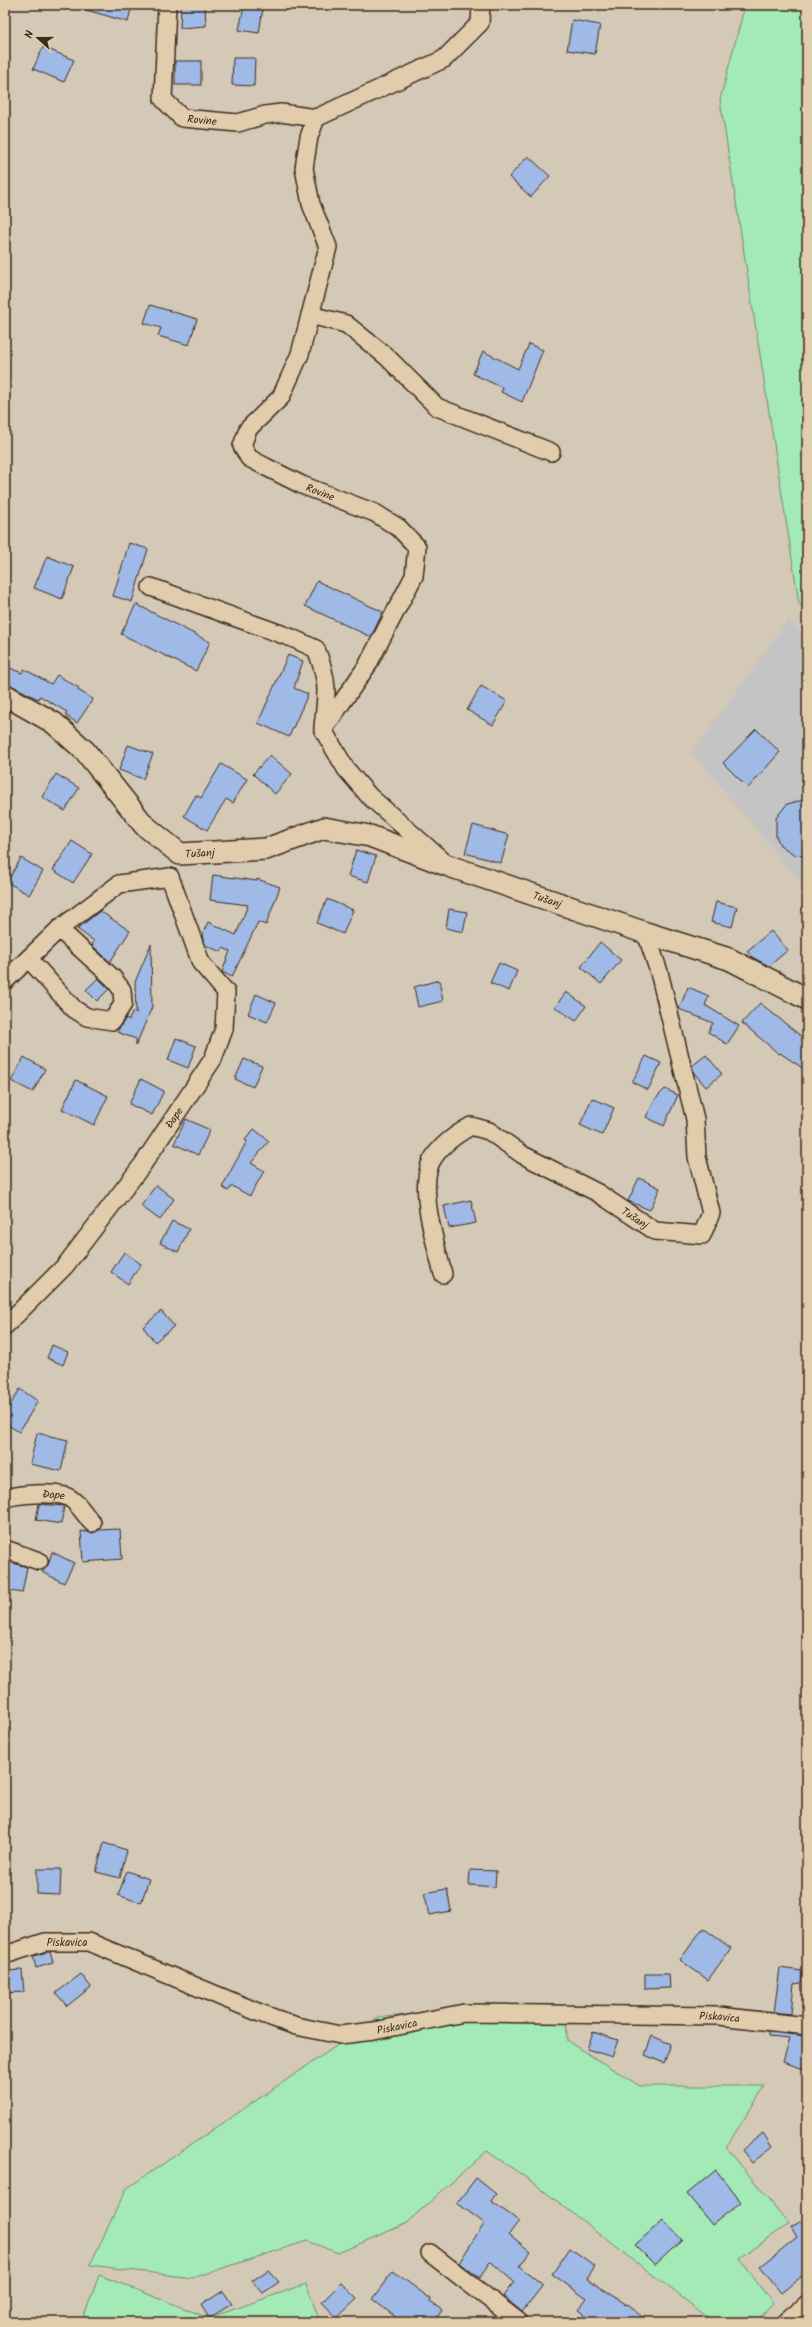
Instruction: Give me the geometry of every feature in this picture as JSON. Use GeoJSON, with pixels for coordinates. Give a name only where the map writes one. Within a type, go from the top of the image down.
{"type":"FeatureCollection","features":[{"type":"Feature","properties":{"kind":"street","name":"Rovine"},"geometry":{"type":"LineString","coordinates":[[167,5],[163,99],[182,118],[238,123],[265,115],[281,113],[316,118],[309,137],[304,168],[311,204],[328,247],[300,354],[281,398],[248,428],[242,446],[248,458],[302,485],[375,513],[399,528],[417,547],[414,576],[367,666],[323,730]]}},
{"type":"Feature","properties":{"kind":"street"},"geometry":{"type":"LineString","coordinates":[[316,118],[444,59],[480,22],[481,5]]}},
{"type":"Feature","properties":{"kind":"street"},"geometry":{"type":"LineString","coordinates":[[310,315],[346,324],[387,357],[437,407],[550,452]]}},
{"type":"Feature","properties":{"kind":"street"},"geometry":{"type":"LineString","coordinates":[[151,587],[292,638],[316,649],[324,667],[328,688],[323,730]]}},
{"type":"Feature","properties":{"kind":"street","name":"Tušanj"},"geometry":{"type":"LineString","coordinates":[[5,695],[54,723],[85,751],[144,825],[180,854],[266,849],[324,828],[370,836],[449,866],[646,934],[729,959],[807,999]]}},
{"type":"Feature","properties":{"kind":"street","name":"Tušanj"},"geometry":{"type":"LineString","coordinates":[[323,730],[346,768],[369,796],[449,866]]}},
{"type":"Feature","properties":{"kind":"street"},"geometry":{"type":"LineString","coordinates":[[5,981],[59,928],[119,884],[170,877],[180,854]]}},
{"type":"Feature","properties":{"kind":"street","name":"Đape"},"geometry":{"type":"LineString","coordinates":[[5,1326],[65,1266],[143,1164],[213,1059],[224,1028],[226,992],[201,963],[170,877]]}},
{"type":"Feature","properties":{"kind":"street"},"geometry":{"type":"LineString","coordinates":[[29,959],[74,1009],[87,1017],[112,1021],[123,1004],[122,990],[113,978],[59,928]]}},
{"type":"Feature","properties":{"kind":"street","name":"Tušanj"},"geometry":{"type":"LineString","coordinates":[[442,1274],[425,1193],[430,1163],[451,1137],[471,1126],[489,1131],[523,1155],[598,1193],[655,1231],[702,1235],[711,1213],[698,1157],[695,1119],[659,972],[646,934]]}},
{"type":"Feature","properties":{"kind":"street","name":"Đape"},"geometry":{"type":"LineString","coordinates":[[5,1498],[22,1494],[66,1496],[77,1505],[92,1523]]}},
{"type":"Feature","properties":{"kind":"street"},"geometry":{"type":"LineString","coordinates":[[5,1548],[39,1561]]}},
{"type":"Feature","properties":{"kind":"street","name":"Piskavica"},"geometry":{"type":"LineString","coordinates":[[5,1954],[45,1942],[89,1942],[260,2013],[296,2026],[340,2034],[374,2031],[464,2013],[719,2016],[807,2026]]}},
{"type":"Feature","properties":{"kind":"street"},"geometry":{"type":"LineString","coordinates":[[430,2253],[519,2322]]}},
{"type":"Feature","properties":{"kind":"street"},"geometry":{"type":"LineString","coordinates":[[786,2322],[807,2304]]}},
{"type":"Feature","properties":{"kind":"shaded area"},"geometry":{"type":"Polygon","coordinates":[[[789,619],[807,641],[807,890],[692,753],[789,619]]]}},
{"type":"Feature","properties":{"kind":"green space"},"geometry":{"type":"Polygon","coordinates":[[[745,5],[807,5],[807,614],[799,603],[720,100],[745,5]]]}},
{"type":"Feature","properties":{"kind":"green space"},"geometry":{"type":"Polygon","coordinates":[[[566,2007],[567,2041],[640,2086],[765,2086],[726,2147],[789,2224],[739,2258],[773,2304],[756,2322],[714,2322],[531,2181],[487,2151],[405,2224],[338,2253],[307,2241],[192,2278],[90,2265],[126,2189],[379,2017],[566,2007]]]}},
{"type":"Feature","properties":{"kind":"green space"},"geometry":{"type":"Polygon","coordinates":[[[99,2275],[209,2318],[306,2284],[320,2322],[82,2322],[99,2275]]]}},
{"type":"Feature","properties":{"kind":"building"},"geometry":{"type":"Polygon","coordinates":[[[84,5],[132,5],[128,22],[83,9],[84,5]]]}},
{"type":"Feature","properties":{"kind":"building"},"geometry":{"type":"Polygon","coordinates":[[[181,5],[205,5],[206,26],[180,28],[181,5]]]}},
{"type":"Feature","properties":{"kind":"building"},"geometry":{"type":"Polygon","coordinates":[[[244,6],[263,8],[259,33],[239,30],[244,6]]]}},
{"type":"Feature","properties":{"kind":"building"},"geometry":{"type":"Polygon","coordinates":[[[572,20],[600,25],[595,54],[567,50],[572,20]]]}},
{"type":"Feature","properties":{"kind":"building"},"geometry":{"type":"Polygon","coordinates":[[[43,47],[74,60],[64,82],[33,69],[43,47]]]}},
{"type":"Feature","properties":{"kind":"building"},"geometry":{"type":"Polygon","coordinates":[[[233,58],[255,58],[254,86],[232,85],[233,58]]]}},
{"type":"Feature","properties":{"kind":"building"},"geometry":{"type":"Polygon","coordinates":[[[175,61],[201,61],[201,85],[175,85],[175,61]]]}},
{"type":"Feature","properties":{"kind":"building"},"geometry":{"type":"Polygon","coordinates":[[[528,156],[550,176],[531,197],[509,177],[528,156]]]}},
{"type":"Feature","properties":{"kind":"building"},"geometry":{"type":"Polygon","coordinates":[[[150,305],[197,319],[189,345],[158,336],[161,328],[144,323],[150,305]]]}},
{"type":"Feature","properties":{"kind":"building"},"geometry":{"type":"Polygon","coordinates":[[[529,344],[543,350],[522,402],[501,392],[503,388],[473,374],[483,351],[518,369],[529,344]]]}},
{"type":"Feature","properties":{"kind":"building"},"geometry":{"type":"Polygon","coordinates":[[[129,543],[148,549],[132,602],[113,596],[129,543]]]}},
{"type":"Feature","properties":{"kind":"building"},"geometry":{"type":"Polygon","coordinates":[[[47,556],[74,567],[62,599],[34,588],[47,556]]]}},
{"type":"Feature","properties":{"kind":"building"},"geometry":{"type":"Polygon","coordinates":[[[317,581],[383,612],[371,637],[305,606],[317,581]]]}},
{"type":"Feature","properties":{"kind":"building"},"geometry":{"type":"Polygon","coordinates":[[[136,604],[210,642],[196,671],[121,634],[136,604]]]}},
{"type":"Feature","properties":{"kind":"building"},"geometry":{"type":"Polygon","coordinates":[[[288,655],[303,661],[294,688],[308,694],[289,737],[258,723],[288,655]]]}},
{"type":"Feature","properties":{"kind":"building"},"geometry":{"type":"Polygon","coordinates":[[[5,666],[22,673],[24,669],[51,684],[57,675],[79,688],[78,690],[93,699],[77,723],[65,715],[67,712],[40,696],[38,699],[5,682],[5,666]]]}},
{"type":"Feature","properties":{"kind":"building"},"geometry":{"type":"Polygon","coordinates":[[[481,686],[507,701],[493,725],[467,710],[481,686]]]}},
{"type":"Feature","properties":{"kind":"building"},"geometry":{"type":"Polygon","coordinates":[[[756,729],[780,752],[748,788],[723,763],[756,729]]]}},
{"type":"Feature","properties":{"kind":"building"},"geometry":{"type":"Polygon","coordinates":[[[128,745],[153,754],[143,779],[119,770],[128,745]]]}},
{"type":"Feature","properties":{"kind":"building"},"geometry":{"type":"Polygon","coordinates":[[[270,755],[292,774],[275,794],[253,774],[270,755]]]}},
{"type":"Feature","properties":{"kind":"building"},"geometry":{"type":"Polygon","coordinates":[[[221,764],[247,779],[233,803],[226,799],[207,830],[184,816],[196,795],[201,798],[221,764]]]}},
{"type":"Feature","properties":{"kind":"building"},"geometry":{"type":"Polygon","coordinates":[[[56,774],[79,788],[65,811],[42,797],[56,774]]]}},
{"type":"Feature","properties":{"kind":"building"},"geometry":{"type":"Polygon","coordinates":[[[807,799],[807,856],[795,855],[780,845],[776,836],[776,818],[787,804],[807,799]]]}},
{"type":"Feature","properties":{"kind":"building"},"geometry":{"type":"Polygon","coordinates":[[[473,825],[509,835],[501,863],[465,853],[473,825]]]}},
{"type":"Feature","properties":{"kind":"building"},"geometry":{"type":"Polygon","coordinates":[[[72,841],[92,854],[73,883],[53,870],[72,841]]]}},
{"type":"Feature","properties":{"kind":"building"},"geometry":{"type":"Polygon","coordinates":[[[356,850],[376,856],[368,882],[348,876],[356,850]]]}},
{"type":"Feature","properties":{"kind":"building"},"geometry":{"type":"Polygon","coordinates":[[[21,858],[43,871],[29,895],[7,882],[21,858]]]}},
{"type":"Feature","properties":{"kind":"building"},"geometry":{"type":"Polygon","coordinates":[[[213,875],[257,881],[257,879],[280,887],[266,925],[258,922],[232,977],[222,972],[230,951],[223,948],[221,952],[205,945],[202,935],[208,922],[236,935],[248,905],[210,900],[213,875]]]}},
{"type":"Feature","properties":{"kind":"building"},"geometry":{"type":"Polygon","coordinates":[[[327,899],[353,910],[343,934],[317,923],[327,899]]]}},
{"type":"Feature","properties":{"kind":"building"},"geometry":{"type":"Polygon","coordinates":[[[716,902],[737,907],[732,927],[711,922],[716,902]]]}},
{"type":"Feature","properties":{"kind":"building"},"geometry":{"type":"Polygon","coordinates":[[[449,909],[467,912],[463,932],[446,928],[449,909]]]}},
{"type":"Feature","properties":{"kind":"building"},"geometry":{"type":"Polygon","coordinates":[[[100,911],[130,931],[110,962],[92,945],[94,941],[77,929],[100,911]]]}},
{"type":"Feature","properties":{"kind":"building"},"geometry":{"type":"Polygon","coordinates":[[[771,931],[788,950],[769,966],[752,957],[747,951],[771,931]]]}},
{"type":"Feature","properties":{"kind":"building"},"geometry":{"type":"Polygon","coordinates":[[[600,942],[621,960],[601,984],[581,967],[600,942]]]}},
{"type":"Feature","properties":{"kind":"building"},"geometry":{"type":"Polygon","coordinates":[[[151,944],[152,1007],[136,1045],[136,1039],[117,1032],[126,1018],[129,1020],[133,1011],[136,1014],[135,982],[151,944]]]}},
{"type":"Feature","properties":{"kind":"building"},"geometry":{"type":"Polygon","coordinates":[[[499,963],[517,971],[509,991],[490,983],[499,963]]]}},
{"type":"Feature","properties":{"kind":"building"},"geometry":{"type":"Polygon","coordinates":[[[98,978],[109,989],[97,1001],[86,990],[98,978]]]}},
{"type":"Feature","properties":{"kind":"building"},"geometry":{"type":"Polygon","coordinates":[[[439,980],[443,1001],[418,1007],[414,987],[439,980]]]}},
{"type":"Feature","properties":{"kind":"building"},"geometry":{"type":"Polygon","coordinates":[[[688,987],[709,996],[705,1005],[739,1026],[727,1044],[708,1032],[713,1023],[679,1009],[688,987]]]}},
{"type":"Feature","properties":{"kind":"building"},"geometry":{"type":"Polygon","coordinates":[[[566,992],[586,1006],[576,1021],[555,1007],[566,992]]]}},
{"type":"Feature","properties":{"kind":"building"},"geometry":{"type":"Polygon","coordinates":[[[256,994],[276,1003],[267,1022],[248,1014],[256,994]]]}},
{"type":"Feature","properties":{"kind":"building"},"geometry":{"type":"Polygon","coordinates":[[[760,1003],[807,1041],[807,1071],[780,1053],[779,1054],[742,1023],[760,1003]]]}},
{"type":"Feature","properties":{"kind":"building"},"geometry":{"type":"Polygon","coordinates":[[[176,1038],[196,1046],[188,1068],[168,1060],[176,1038]]]}},
{"type":"Feature","properties":{"kind":"building"},"geometry":{"type":"Polygon","coordinates":[[[706,1055],[722,1074],[706,1087],[694,1073],[692,1066],[706,1055]]]}},
{"type":"Feature","properties":{"kind":"building"},"geometry":{"type":"Polygon","coordinates":[[[646,1056],[661,1063],[648,1090],[632,1082],[646,1056]]]}},
{"type":"Feature","properties":{"kind":"building"},"geometry":{"type":"Polygon","coordinates":[[[24,1057],[45,1069],[33,1092],[11,1081],[24,1057]]]}},
{"type":"Feature","properties":{"kind":"building"},"geometry":{"type":"Polygon","coordinates":[[[244,1059],[262,1066],[253,1087],[235,1079],[244,1059]]]}},
{"type":"Feature","properties":{"kind":"building"},"geometry":{"type":"Polygon","coordinates":[[[141,1079],[164,1091],[152,1115],[129,1104],[141,1079]]]}},
{"type":"Feature","properties":{"kind":"building"},"geometry":{"type":"Polygon","coordinates":[[[76,1080],[108,1096],[94,1125],[62,1109],[76,1080]]]}},
{"type":"Feature","properties":{"kind":"building"},"geometry":{"type":"Polygon","coordinates":[[[665,1089],[678,1095],[664,1126],[646,1117],[656,1098],[665,1089]]]}},
{"type":"Feature","properties":{"kind":"building"},"geometry":{"type":"Polygon","coordinates":[[[592,1098],[614,1108],[602,1135],[580,1125],[592,1098]]]}},
{"type":"Feature","properties":{"kind":"building"},"geometry":{"type":"Polygon","coordinates":[[[186,1119],[210,1130],[198,1155],[174,1144],[186,1119]]]}},
{"type":"Feature","properties":{"kind":"building"},"geometry":{"type":"Polygon","coordinates":[[[254,1129],[269,1141],[251,1163],[264,1171],[250,1196],[232,1186],[228,1191],[222,1187],[247,1141],[245,1140],[254,1129]]]}},
{"type":"Feature","properties":{"kind":"building"},"geometry":{"type":"Polygon","coordinates":[[[639,1178],[660,1188],[650,1210],[628,1201],[639,1178]]]}},
{"type":"Feature","properties":{"kind":"building"},"geometry":{"type":"Polygon","coordinates":[[[156,1185],[174,1199],[160,1220],[141,1206],[156,1185]]]}},
{"type":"Feature","properties":{"kind":"building"},"geometry":{"type":"Polygon","coordinates":[[[471,1200],[476,1223],[449,1228],[444,1206],[471,1200]]]}},
{"type":"Feature","properties":{"kind":"building"},"geometry":{"type":"Polygon","coordinates":[[[172,1221],[189,1229],[178,1252],[160,1243],[172,1221]]]}},
{"type":"Feature","properties":{"kind":"building"},"geometry":{"type":"Polygon","coordinates":[[[124,1252],[141,1264],[128,1284],[111,1272],[124,1252]]]}},
{"type":"Feature","properties":{"kind":"building"},"geometry":{"type":"Polygon","coordinates":[[[161,1311],[174,1326],[155,1342],[143,1327],[161,1311]]]}},
{"type":"Feature","properties":{"kind":"building"},"geometry":{"type":"Polygon","coordinates":[[[52,1345],[68,1352],[63,1365],[47,1358],[52,1345]]]}},
{"type":"Feature","properties":{"kind":"building"},"geometry":{"type":"Polygon","coordinates":[[[20,1389],[38,1401],[19,1432],[5,1423],[5,1413],[20,1389]]]}},
{"type":"Feature","properties":{"kind":"building"},"geometry":{"type":"Polygon","coordinates":[[[37,1433],[68,1440],[61,1471],[30,1464],[37,1433]]]}},
{"type":"Feature","properties":{"kind":"building"},"geometry":{"type":"Polygon","coordinates":[[[39,1504],[64,1506],[61,1524],[36,1520],[39,1504]]]}},
{"type":"Feature","properties":{"kind":"building"},"geometry":{"type":"Polygon","coordinates":[[[120,1529],[122,1559],[83,1562],[81,1531],[93,1533],[99,1530],[120,1529]]]}},
{"type":"Feature","properties":{"kind":"building"},"geometry":{"type":"Polygon","coordinates":[[[52,1552],[74,1563],[64,1583],[42,1572],[48,1565],[52,1552]]]}},
{"type":"Feature","properties":{"kind":"building"},"geometry":{"type":"Polygon","coordinates":[[[5,1561],[27,1567],[22,1593],[5,1590],[5,1561]]]}},
{"type":"Feature","properties":{"kind":"building"},"geometry":{"type":"Polygon","coordinates":[[[104,1843],[127,1850],[120,1878],[96,1872],[104,1843]]]}},
{"type":"Feature","properties":{"kind":"building"},"geometry":{"type":"Polygon","coordinates":[[[37,1869],[61,1869],[60,1895],[37,1894],[37,1869]]]}},
{"type":"Feature","properties":{"kind":"building"},"geometry":{"type":"Polygon","coordinates":[[[470,1870],[496,1871],[495,1887],[469,1885],[470,1870]]]}},
{"type":"Feature","properties":{"kind":"building"},"geometry":{"type":"Polygon","coordinates":[[[127,1871],[149,1879],[141,1903],[118,1895],[127,1871]]]}},
{"type":"Feature","properties":{"kind":"building"},"geometry":{"type":"Polygon","coordinates":[[[447,1889],[451,1911],[430,1915],[424,1893],[447,1889]]]}},
{"type":"Feature","properties":{"kind":"building"},"geometry":{"type":"Polygon","coordinates":[[[703,1928],[731,1948],[708,1980],[680,1960],[703,1928]]]}},
{"type":"Feature","properties":{"kind":"building"},"geometry":{"type":"Polygon","coordinates":[[[50,1952],[53,1963],[36,1968],[33,1956],[50,1952]]]}},
{"type":"Feature","properties":{"kind":"building"},"geometry":{"type":"Polygon","coordinates":[[[780,1968],[802,1971],[801,1983],[794,1984],[791,2014],[774,2012],[780,1968]]]}},
{"type":"Feature","properties":{"kind":"building"},"geometry":{"type":"Polygon","coordinates":[[[22,1970],[24,1992],[5,1993],[5,1971],[22,1970]]]}},
{"type":"Feature","properties":{"kind":"building"},"geometry":{"type":"Polygon","coordinates":[[[81,1974],[91,1987],[67,2006],[56,1993],[81,1974]]]}},
{"type":"Feature","properties":{"kind":"building"},"geometry":{"type":"Polygon","coordinates":[[[645,1974],[669,1974],[670,1988],[645,1989],[645,1974]]]}},
{"type":"Feature","properties":{"kind":"building"},"geometry":{"type":"Polygon","coordinates":[[[593,2032],[618,2040],[612,2057],[587,2049],[593,2032]]]}},
{"type":"Feature","properties":{"kind":"building"},"geometry":{"type":"Polygon","coordinates":[[[768,2032],[807,2036],[807,2070],[783,2062],[790,2038],[768,2036],[768,2032]]]}},
{"type":"Feature","properties":{"kind":"building"},"geometry":{"type":"Polygon","coordinates":[[[652,2036],[671,2044],[664,2063],[645,2055],[652,2036]]]}},
{"type":"Feature","properties":{"kind":"building"},"geometry":{"type":"Polygon","coordinates":[[[763,2133],[772,2147],[752,2163],[742,2150],[763,2133]]]}},
{"type":"Feature","properties":{"kind":"building"},"geometry":{"type":"Polygon","coordinates":[[[716,2170],[741,2202],[712,2225],[687,2194],[716,2170]]]}},
{"type":"Feature","properties":{"kind":"building"},"geometry":{"type":"Polygon","coordinates":[[[476,2178],[496,2194],[491,2201],[519,2221],[509,2234],[531,2252],[519,2266],[543,2285],[522,2312],[503,2296],[514,2282],[490,2261],[480,2278],[459,2263],[484,2223],[457,2203],[476,2178]]]}},
{"type":"Feature","properties":{"kind":"building"},"geometry":{"type":"Polygon","coordinates":[[[807,2218],[807,2272],[781,2293],[760,2267],[797,2237],[791,2227],[807,2218]]]}},
{"type":"Feature","properties":{"kind":"building"},"geometry":{"type":"Polygon","coordinates":[[[663,2220],[682,2240],[655,2265],[635,2245],[663,2220]]]}},
{"type":"Feature","properties":{"kind":"building"},"geometry":{"type":"Polygon","coordinates":[[[570,2248],[595,2266],[587,2278],[627,2305],[628,2304],[649,2322],[594,2322],[578,2310],[587,2299],[552,2274],[570,2248]]]}},
{"type":"Feature","properties":{"kind":"building"},"geometry":{"type":"Polygon","coordinates":[[[268,2270],[279,2282],[263,2293],[252,2281],[268,2270]]]}},
{"type":"Feature","properties":{"kind":"building"},"geometry":{"type":"Polygon","coordinates":[[[393,2271],[431,2299],[430,2302],[442,2310],[434,2322],[402,2322],[372,2299],[393,2271]]]}},
{"type":"Feature","properties":{"kind":"building"},"geometry":{"type":"Polygon","coordinates":[[[341,2283],[357,2299],[337,2318],[322,2302],[341,2283]]]}},
{"type":"Feature","properties":{"kind":"building"},"geometry":{"type":"Polygon","coordinates":[[[223,2291],[232,2304],[209,2318],[201,2305],[223,2291]]]}}]}
